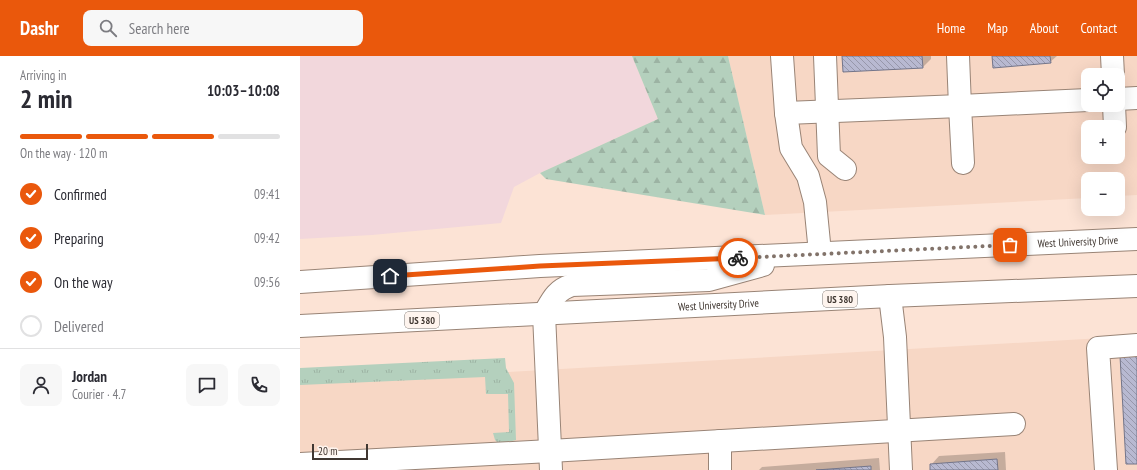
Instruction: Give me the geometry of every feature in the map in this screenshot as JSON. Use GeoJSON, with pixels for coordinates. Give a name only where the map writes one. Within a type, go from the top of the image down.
{"type":"FeatureCollection","features":[{"type":"Feature","properties":{"kind":"main road"},"geometry":{"type":"LineString","coordinates":[[544,314],[553,298],[563,288],[572,285],[709,280],[810,254],[815,202],[808,176],[791,148],[786,113],[782,56]]}},
{"type":"Feature","properties":{"kind":"main road"},"geometry":{"type":"LineString","coordinates":[[825,56],[830,156],[845,169]]}},
{"type":"Feature","properties":{"kind":"main road"},"geometry":{"type":"LineString","coordinates":[[958,56],[963,163]]}},
{"type":"Feature","properties":{"kind":"main road"},"geometry":{"type":"LineString","coordinates":[[1112,56],[1113,68]]}},
{"type":"Feature","properties":{"kind":"main road"},"geometry":{"type":"LineString","coordinates":[[1125,98],[1137,98]]}},
{"type":"Feature","properties":{"kind":"main road"},"geometry":{"type":"LineString","coordinates":[[786,113],[1081,100]]}},
{"type":"Feature","properties":{"kind":"main road","name":"West University Drive"},"geometry":{"type":"LineString","coordinates":[[300,282],[540,266],[1137,239]]}},
{"type":"Feature","properties":{"kind":"main road"},"geometry":{"type":"LineString","coordinates":[[540,266],[544,314],[551,460]]}},
{"type":"Feature","properties":{"kind":"main road","name":"West University Drive"},"geometry":{"type":"LineString","coordinates":[[300,326],[890,296],[1137,286]]}},
{"type":"Feature","properties":{"kind":"main road"},"geometry":{"type":"LineString","coordinates":[[890,296],[895,337],[901,470]]}},
{"type":"Feature","properties":{"kind":"main road"},"geometry":{"type":"LineString","coordinates":[[1106,470],[1098,348],[1137,345]]}},
{"type":"Feature","properties":{"kind":"main road"},"geometry":{"type":"LineString","coordinates":[[300,464],[508,462],[551,460],[720,441],[1014,424]]}},
{"type":"Feature","properties":{"kind":"main road"},"geometry":{"type":"LineString","coordinates":[[720,441],[720,470]]}},
{"type":"Feature","properties":{"kind":"shaded area"},"geometry":{"type":"Polygon","coordinates":[[[300,56],[632,56],[658,119],[540,173],[514,187],[501,223],[372,235],[300,239],[300,56]]]}},
{"type":"Feature","properties":{"kind":"shaded area"},"geometry":{"type":"Polygon","coordinates":[[[728,56],[1137,56],[1137,195],[1125,196],[1125,172],[1081,172],[1081,198],[765,215],[728,56]]]}},
{"type":"Feature","properties":{"kind":"shaded area"},"geometry":{"type":"Polygon","coordinates":[[[1137,336],[1137,470],[300,470],[300,384],[1137,336]]]}},
{"type":"Feature","properties":{"kind":"green space"},"geometry":{"type":"Polygon","coordinates":[[[632,56],[728,56],[765,215],[546,179],[540,173],[658,119],[632,56]]]}},
{"type":"Feature","properties":{"kind":"green space"},"geometry":{"type":"Polygon","coordinates":[[[505,358],[506,368],[514,383],[516,440],[499,444],[495,440],[493,433],[509,432],[508,394],[486,394],[485,377],[300,385],[300,368],[505,358]]]}},
{"type":"Feature","properties":{"kind":"building"},"geometry":{"type":"Polygon","coordinates":[[[842,56],[922,56],[923,68],[843,72],[842,56]]]}},
{"type":"Feature","properties":{"kind":"building"},"geometry":{"type":"Polygon","coordinates":[[[992,56],[1050,56],[1051,63],[993,68],[992,56]]]}},
{"type":"Feature","properties":{"kind":"building"},"geometry":{"type":"Polygon","coordinates":[[[1137,355],[1137,464],[1126,464],[1120,356],[1137,355]]]}},
{"type":"Feature","properties":{"kind":"building"},"geometry":{"type":"Polygon","coordinates":[[[997,459],[998,470],[930,470],[930,464],[997,459]]]}},
{"type":"Feature","properties":{"kind":"building"},"geometry":{"type":"Polygon","coordinates":[[[871,466],[871,470],[816,470],[871,466]]]}},
{"type":"Feature","properties":{"kind":"way so far"},"geometry":{"type":"LineString","coordinates":[[738,258],[1010,245]]}},
{"type":"Feature","properties":{"kind":"route"},"geometry":{"type":"LineString","coordinates":[[390,276],[540,266],[738,258]]}}]}
